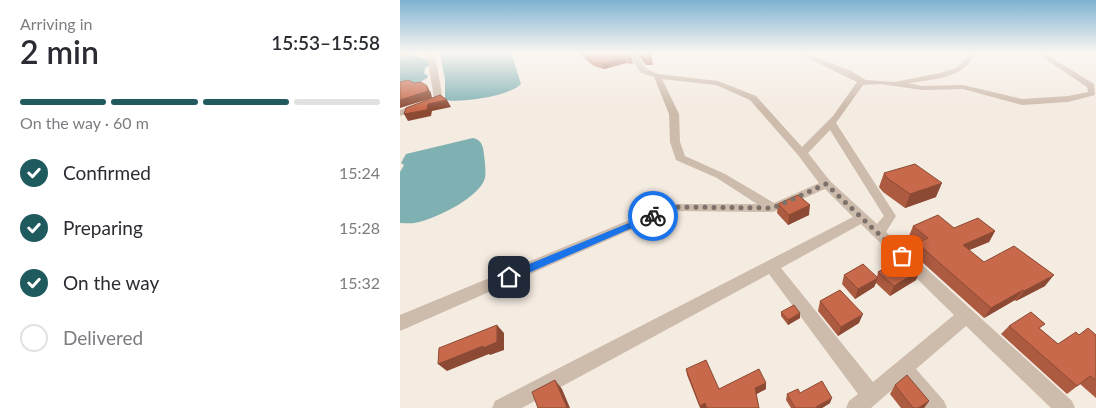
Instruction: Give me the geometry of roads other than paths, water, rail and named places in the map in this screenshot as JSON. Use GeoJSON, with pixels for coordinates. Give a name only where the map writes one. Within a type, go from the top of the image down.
{"type":"FeatureCollection","features":[{"type":"Feature","properties":{"kind":"street"},"geometry":{"type":"LineString","coordinates":[[400,113],[439,100],[434,72]]}},
{"type":"Feature","properties":{"kind":"street"},"geometry":{"type":"LineString","coordinates":[[647,72],[657,76],[718,83],[752,98],[802,153],[826,184],[1065,408]]}},
{"type":"Feature","properties":{"kind":"street"},"geometry":{"type":"LineString","coordinates":[[846,72],[863,82],[922,88],[969,88],[1022,102],[1068,99],[1092,93],[1091,86],[1069,72]]}},
{"type":"Feature","properties":{"kind":"street"},"geometry":{"type":"LineString","coordinates":[[885,83],[904,82],[947,72]]}},
{"type":"Feature","properties":{"kind":"street"},"geometry":{"type":"LineString","coordinates":[[657,76],[674,114],[675,142],[680,158],[721,176],[773,208]]}},
{"type":"Feature","properties":{"kind":"street"},"geometry":{"type":"LineString","coordinates":[[802,153],[832,124],[860,83],[863,82]]}},
{"type":"Feature","properties":{"kind":"street"},"geometry":{"type":"LineString","coordinates":[[832,124],[890,216],[885,225],[876,232]]}},
{"type":"Feature","properties":{"kind":"street"},"geometry":{"type":"LineString","coordinates":[[400,323],[672,207],[773,208],[826,184]]}},
{"type":"Feature","properties":{"kind":"street"},"geometry":{"type":"LineString","coordinates":[[502,408],[862,218]]}},
{"type":"Feature","properties":{"kind":"street"},"geometry":{"type":"LineString","coordinates":[[771,266],[871,395]]}},
{"type":"Feature","properties":{"kind":"street"},"geometry":{"type":"LineString","coordinates":[[856,408],[966,316]]}},
{"type":"Feature","properties":{"kind":"street"},"geometry":{"type":"LineString","coordinates":[[903,368],[938,408]]}},
{"type":"Feature","properties":{"kind":"water"},"geometry":{"type":"Polygon","coordinates":[[[400,72],[424,72],[428,76],[420,82],[400,89],[400,72]]]}},
{"type":"Feature","properties":{"kind":"water"},"geometry":{"type":"Polygon","coordinates":[[[444,72],[517,72],[521,84],[507,92],[485,98],[452,101],[445,100],[444,72]]]}},
{"type":"Feature","properties":{"kind":"water"},"geometry":{"type":"Polygon","coordinates":[[[473,138],[482,144],[485,164],[485,178],[475,192],[457,206],[427,220],[417,223],[400,223],[400,172],[404,165],[401,163],[406,154],[473,138]]]}}]}
